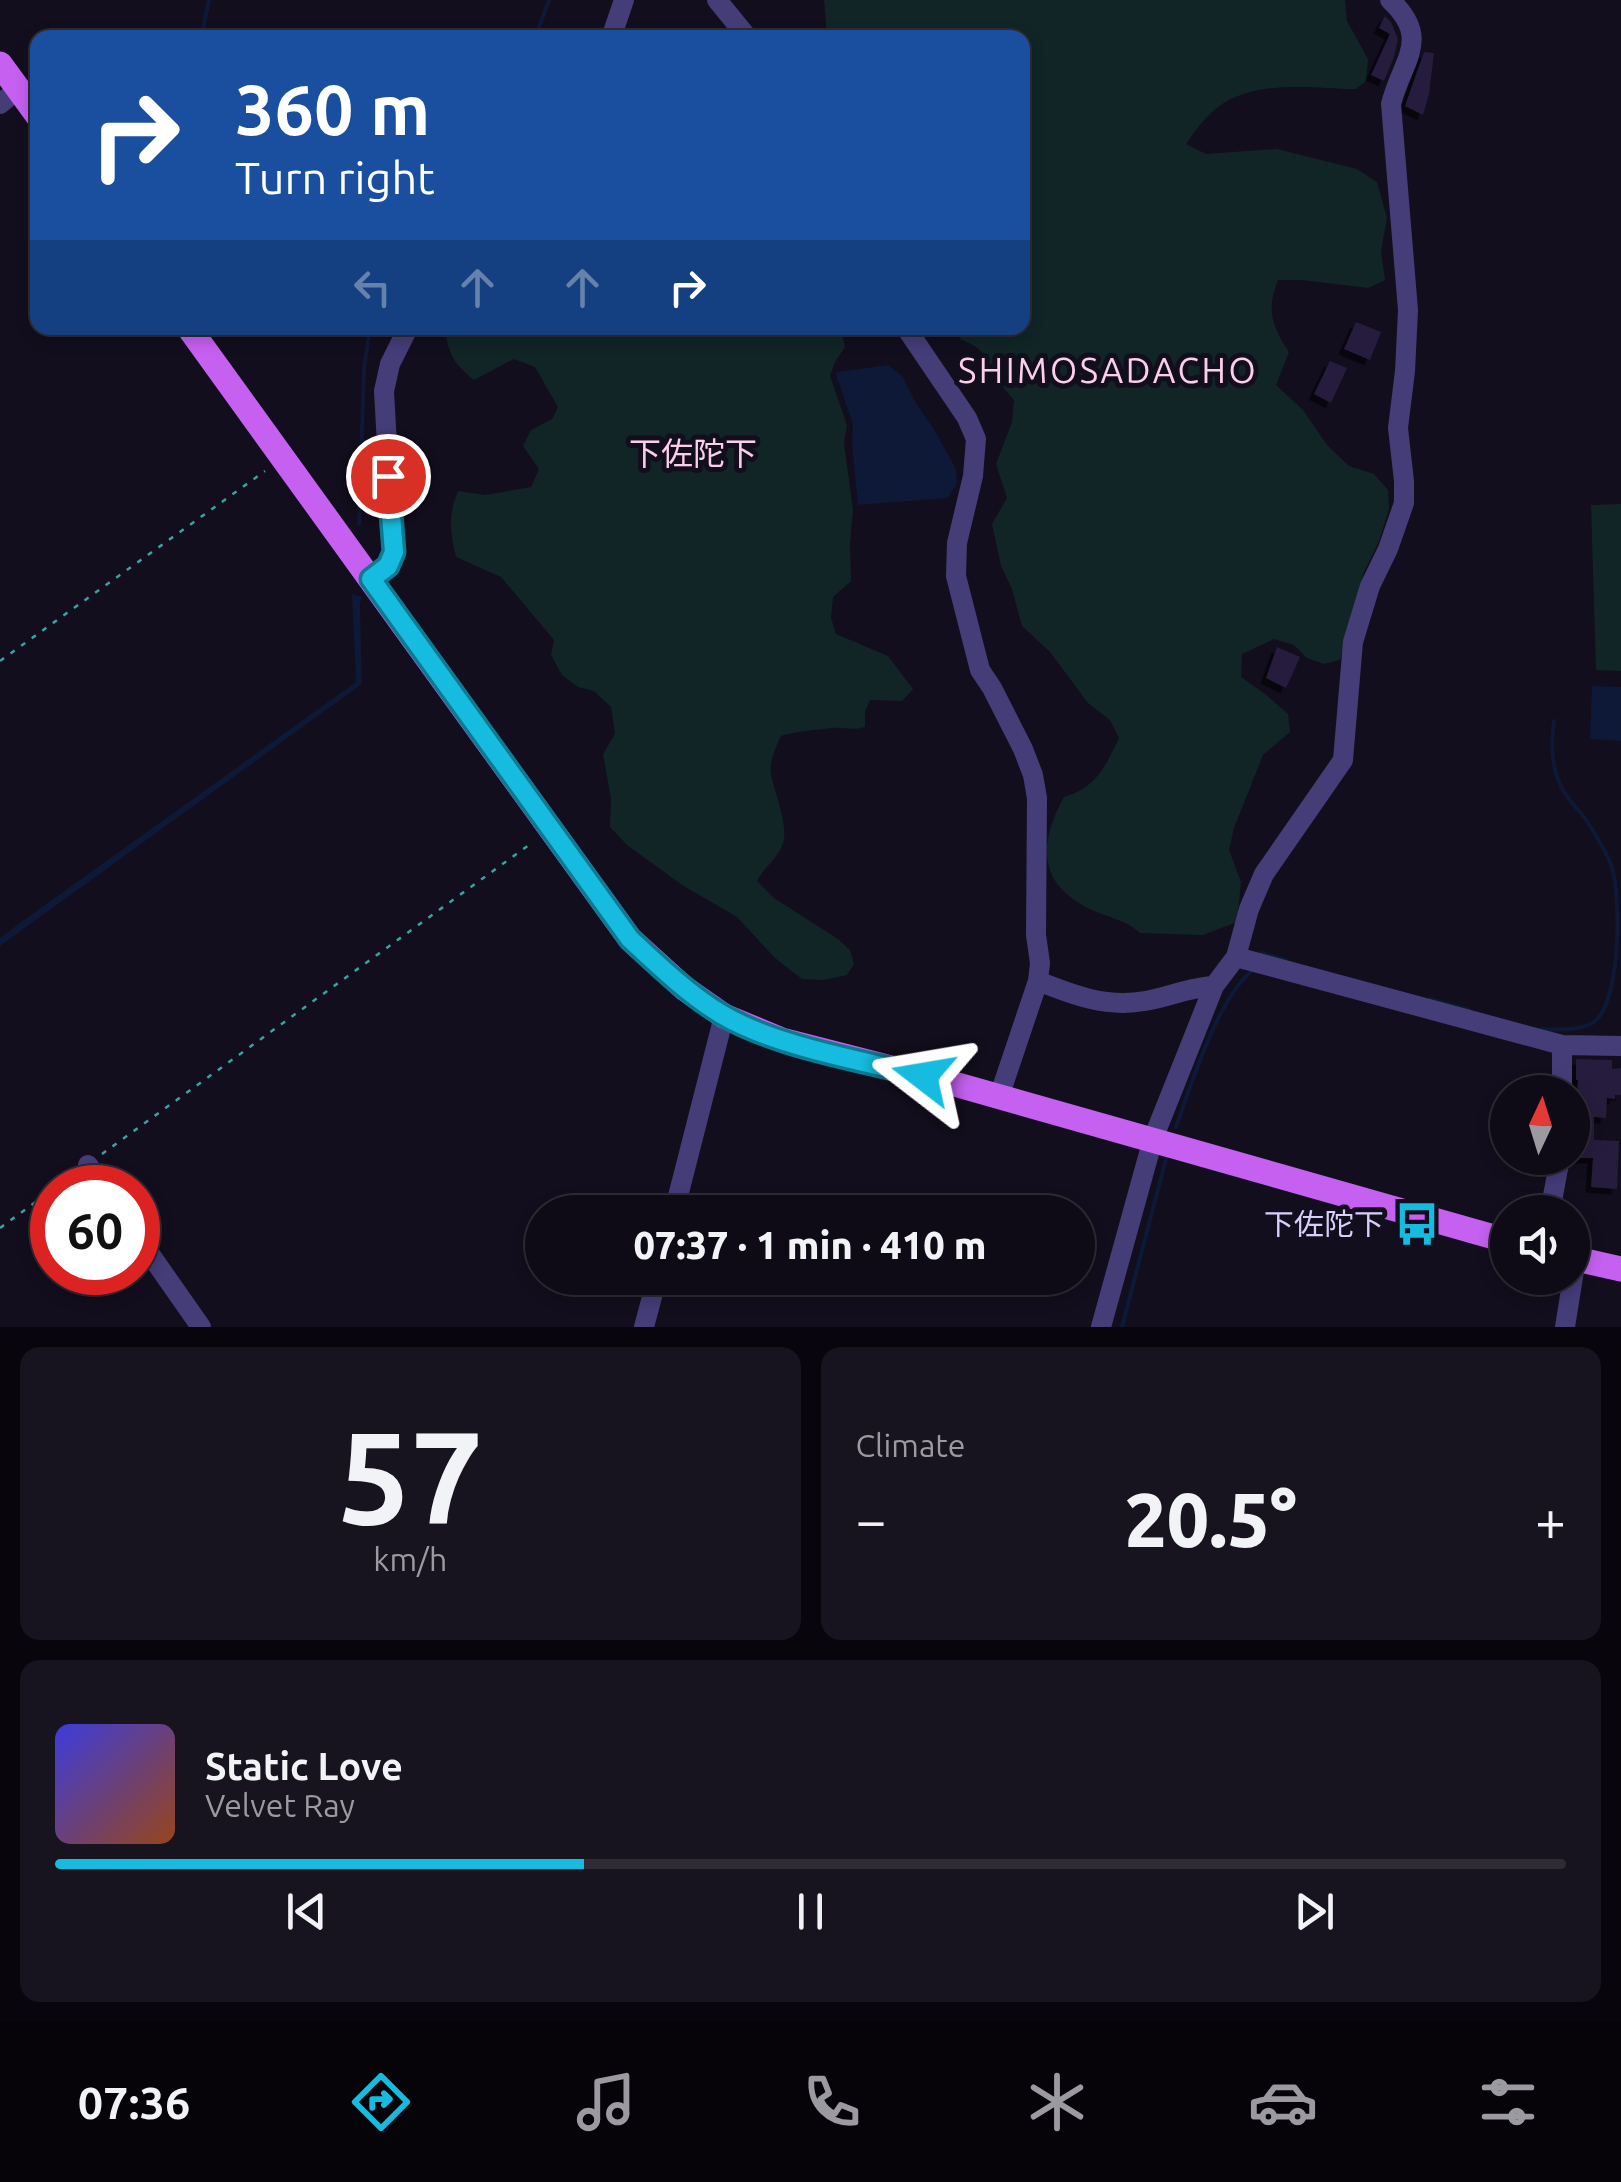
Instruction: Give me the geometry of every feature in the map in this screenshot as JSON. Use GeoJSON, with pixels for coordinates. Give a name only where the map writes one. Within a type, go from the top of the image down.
{"type":"FeatureCollection","features":[{"type":"Feature","properties":{"kind":"main road"},"geometry":{"type":"LineString","coordinates":[[0,64],[9,96],[30,110]]}},
{"type":"Feature","properties":{"kind":"main road"},"geometry":{"type":"LineString","coordinates":[[194,335],[630,939],[684,988],[724,1016],[782,1040],[999,1096],[1490,1236]]}},
{"type":"Feature","properties":{"kind":"main road"},"geometry":{"type":"LineString","coordinates":[[1590,1262],[1621,1269]]}},
{"type":"Feature","properties":{"kind":"street"},"geometry":{"type":"LineString","coordinates":[[614,30],[624,0]]}},
{"type":"Feature","properties":{"kind":"street"},"geometry":{"type":"LineString","coordinates":[[717,0],[741,30]]}},
{"type":"Feature","properties":{"kind":"street"},"geometry":{"type":"LineString","coordinates":[[1101,1327],[1153,1139],[1214,986],[1236,957],[1249,909],[1264,874],[1343,760],[1354,642],[1370,586],[1404,504],[1398,428],[1408,310],[1390,104],[1396,81],[1411,54],[1411,26],[1404,12],[1390,0]]}},
{"type":"Feature","properties":{"kind":"street"},"geometry":{"type":"LineString","coordinates":[[371,579],[388,566],[394,552],[384,391],[390,364],[404,335]]}},
{"type":"Feature","properties":{"kind":"street"},"geometry":{"type":"LineString","coordinates":[[911,335],[967,418],[976,439],[974,476],[957,543],[956,576],[980,670],[1023,749],[1037,798],[1038,981],[999,1096]]}},
{"type":"Feature","properties":{"kind":"street"},"geometry":{"type":"LineString","coordinates":[[1236,957],[1562,1045],[1621,1046]]}},
{"type":"Feature","properties":{"kind":"street"},"geometry":{"type":"LineString","coordinates":[[1038,981],[1089,1000],[1116,1004],[1214,986]]}},
{"type":"Feature","properties":{"kind":"street"},"geometry":{"type":"LineString","coordinates":[[678,1195],[724,1016]]}},
{"type":"Feature","properties":{"kind":"street"},"geometry":{"type":"LineString","coordinates":[[1562,1045],[1562,1075]]}},
{"type":"Feature","properties":{"kind":"street"},"geometry":{"type":"LineString","coordinates":[[160,1268],[200,1327]]}},
{"type":"Feature","properties":{"kind":"street"},"geometry":{"type":"LineString","coordinates":[[644,1327],[652,1295]]}},
{"type":"Feature","properties":{"kind":"street"},"geometry":{"type":"LineString","coordinates":[[1564,1327],[1569,1295]]}},
{"type":"Feature","properties":{"kind":"path"},"geometry":{"type":"LineString","coordinates":[[0,661],[283,459]]}},
{"type":"Feature","properties":{"kind":"path"},"geometry":{"type":"LineString","coordinates":[[88,1165],[550,830]]}},
{"type":"Feature","properties":{"kind":"path"},"geometry":{"type":"LineString","coordinates":[[0,1228],[30,1206]]}},
{"type":"Feature","properties":{"kind":"green space"},"geometry":{"type":"Polygon","coordinates":[[[824,0],[1345,0],[1347,21],[1368,59],[1366,81],[1356,89],[1284,87],[1249,92],[1217,108],[1186,144],[1206,154],[1277,149],[1357,169],[1377,182],[1387,218],[1381,251],[1385,280],[1368,288],[1278,280],[1272,300],[1275,326],[1289,352],[1276,385],[1303,410],[1327,445],[1349,466],[1374,474],[1388,490],[1389,509],[1364,572],[1340,660],[1324,664],[1307,658],[1294,645],[1274,639],[1242,654],[1241,677],[1288,714],[1290,732],[1263,755],[1234,828],[1229,850],[1241,882],[1237,922],[1203,935],[1140,933],[1073,899],[1060,888],[1048,861],[1050,831],[1064,797],[1092,782],[1119,738],[1110,720],[1088,703],[1050,652],[1022,626],[1001,566],[992,524],[1007,498],[996,464],[1012,422],[1014,400],[981,352],[960,339],[961,335],[1030,335],[1030,30],[826,30],[824,0]]]}},
{"type":"Feature","properties":{"kind":"green space"},"geometry":{"type":"Polygon","coordinates":[[[842,335],[845,347],[830,376],[847,425],[844,443],[853,510],[851,581],[833,597],[831,618],[836,634],[888,656],[913,689],[902,701],[870,700],[865,727],[781,736],[771,769],[783,818],[783,843],[757,881],[774,898],[850,950],[854,964],[847,975],[802,979],[775,958],[737,917],[682,885],[627,845],[610,827],[611,799],[603,754],[615,734],[611,707],[594,691],[578,687],[562,675],[551,655],[554,640],[501,577],[456,557],[451,532],[458,491],[485,495],[531,487],[539,469],[523,446],[531,430],[552,419],[558,407],[535,367],[514,359],[474,380],[459,366],[446,336],[842,335]]]}},
{"type":"Feature","properties":{"kind":"green space"},"geometry":{"type":"Polygon","coordinates":[[[1621,504],[1621,671],[1596,670],[1591,505],[1621,504]]]}},
{"type":"Feature","properties":{"kind":"water"},"geometry":{"type":"Polygon","coordinates":[[[888,365],[902,376],[956,469],[957,483],[948,498],[858,505],[853,424],[836,375],[888,365]]]}},
{"type":"Feature","properties":{"kind":"water"},"geometry":{"type":"Polygon","coordinates":[[[352,594],[362,597],[362,684],[0,946],[0,938],[24,920],[356,682],[352,594]]]}},
{"type":"Feature","properties":{"kind":"water"},"geometry":{"type":"Polygon","coordinates":[[[1592,686],[1621,687],[1621,741],[1590,739],[1592,686]]]}},
{"type":"Feature","properties":{"kind":"building"},"geometry":{"type":"Polygon","coordinates":[[[1385,16],[1398,39],[1384,81],[1371,75],[1390,34],[1379,28],[1385,16]]]}},
{"type":"Feature","properties":{"kind":"building"},"geometry":{"type":"Polygon","coordinates":[[[1424,52],[1434,53],[1423,115],[1405,106],[1424,52]]]}},
{"type":"Feature","properties":{"kind":"building"},"geometry":{"type":"Polygon","coordinates":[[[1356,322],[1381,332],[1370,360],[1344,349],[1356,322]]]}},
{"type":"Feature","properties":{"kind":"building"},"geometry":{"type":"Polygon","coordinates":[[[1330,361],[1347,368],[1331,403],[1314,394],[1330,361]]]}},
{"type":"Feature","properties":{"kind":"building"},"geometry":{"type":"Polygon","coordinates":[[[1277,647],[1300,657],[1286,688],[1266,678],[1277,647]]]}},
{"type":"Feature","properties":{"kind":"building"},"geometry":{"type":"Polygon","coordinates":[[[1576,1059],[1612,1060],[1612,1069],[1621,1068],[1621,1095],[1607,1098],[1606,1118],[1594,1117],[1594,1140],[1619,1141],[1617,1189],[1591,1187],[1590,1075],[1576,1075],[1576,1059]]]}},
{"type":"Feature","properties":{"kind":"waterway"},"geometry":{"type":"LineString","coordinates":[[203,30],[209,0]]}},
{"type":"Feature","properties":{"kind":"waterway"},"geometry":{"type":"LineString","coordinates":[[538,30],[549,0]]}},
{"type":"Feature","properties":{"kind":"waterway"},"geometry":{"type":"LineString","coordinates":[[359,524],[364,369],[369,335]]}},
{"type":"Feature","properties":{"kind":"waterway"},"geometry":{"type":"LineString","coordinates":[[1541,1029],[1561,1030],[1594,1022],[1609,993],[1616,949],[1617,902],[1612,867],[1559,782],[1552,752],[1554,721]]}},
{"type":"Feature","properties":{"kind":"waterway"},"geometry":{"type":"LineString","coordinates":[[1259,957],[1261,953],[1286,960]]}},
{"type":"Feature","properties":{"kind":"waterway"},"geometry":{"type":"LineString","coordinates":[[1176,1127],[1217,1020],[1253,970]]}},
{"type":"Feature","properties":{"kind":"waterway"},"geometry":{"type":"LineString","coordinates":[[1430,999],[1469,1010]]}},
{"type":"Feature","properties":{"kind":"waterway"},"geometry":{"type":"LineString","coordinates":[[1122,1327],[1167,1155]]}},
{"type":"Feature","properties":{"kind":"place","name":"下佐陀下"},"geometry":{"type":"Point","coordinates":[1417,1224]}},
{"type":"Feature","properties":{"kind":"district","name":"SHIMOSADACHO"},"geometry":{"type":"Point","coordinates":[1108,370]}},
{"type":"Feature","properties":{"kind":"district","name":"下佐陀下"},"geometry":{"type":"Point","coordinates":[693,453]}},
{"type":"Feature","properties":{"kind":"route"},"geometry":{"type":"LineString","coordinates":[[388,476],[394,552],[388,566],[371,579],[630,939],[684,988],[724,1016],[782,1040],[923,1076]]}}]}
